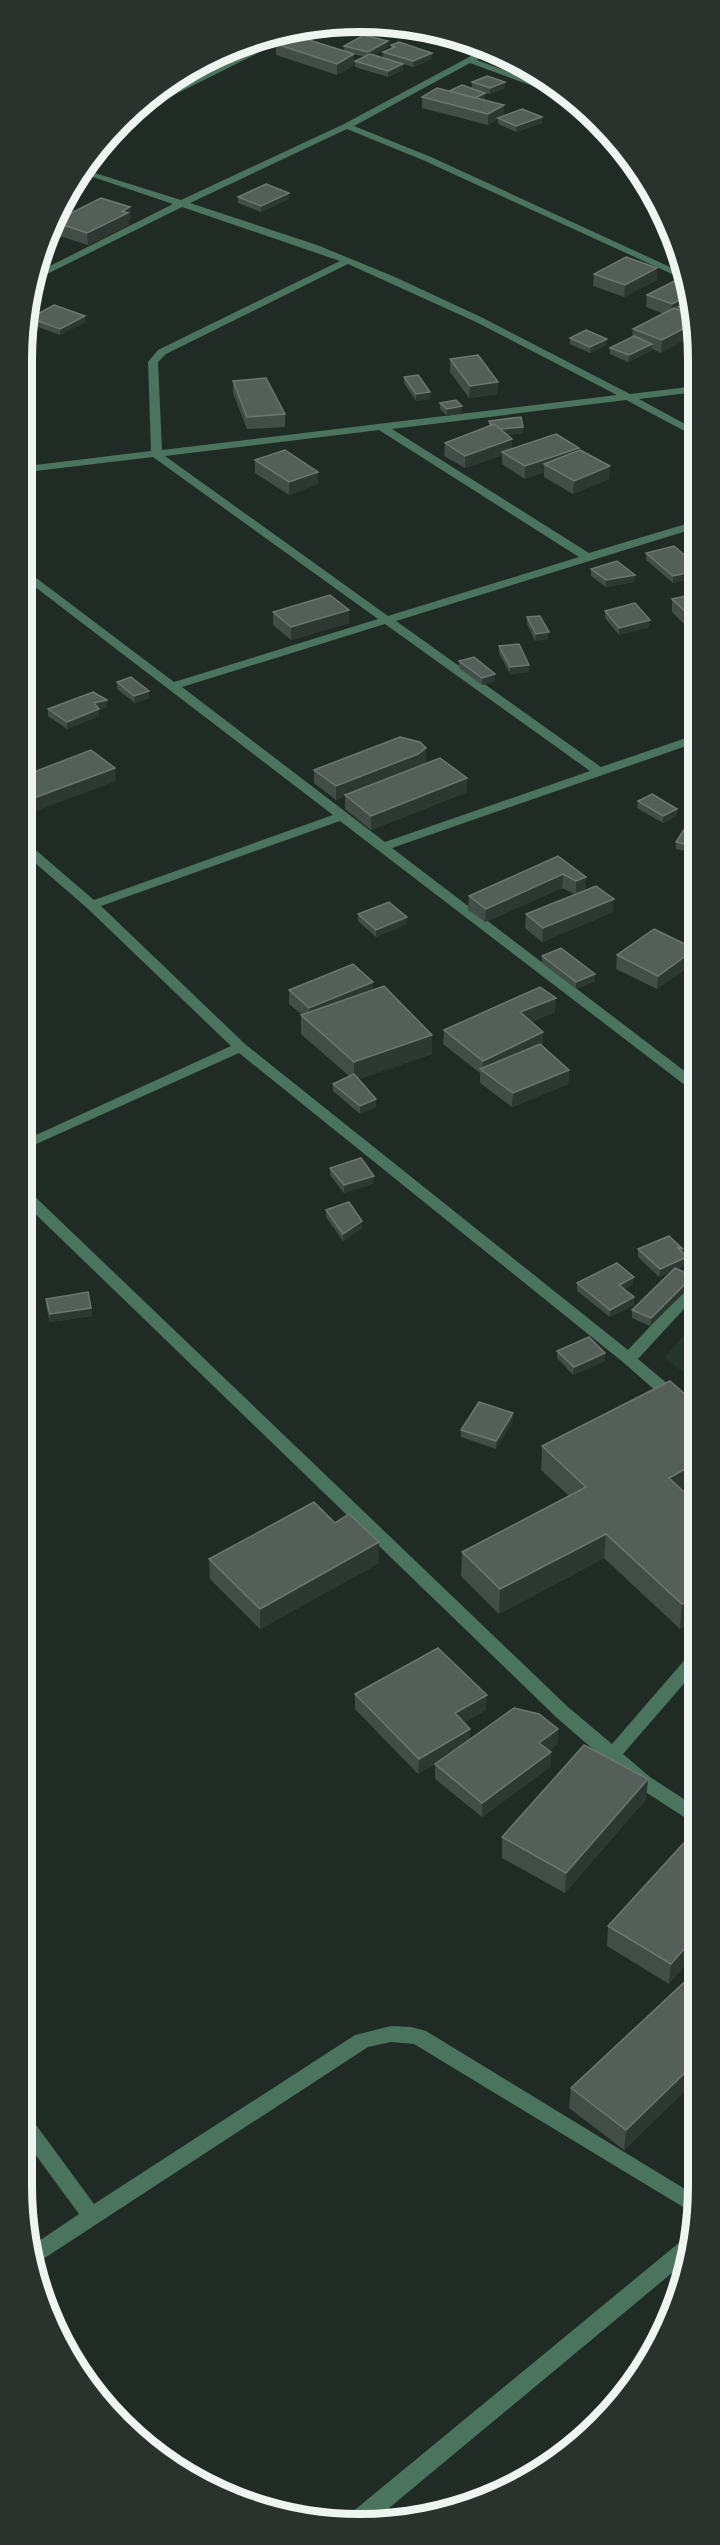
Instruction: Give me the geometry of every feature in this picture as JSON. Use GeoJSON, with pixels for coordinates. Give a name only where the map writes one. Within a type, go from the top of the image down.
{"type":"FeatureCollection","features":[{"type":"Feature","properties":{"kind":"street"},"geometry":{"type":"LineString","coordinates":[[162,98],[271,44]]}},
{"type":"Feature","properties":{"kind":"street"},"geometry":{"type":"LineString","coordinates":[[44,273],[180,204],[347,126],[481,55]]}},
{"type":"Feature","properties":{"kind":"street"},"geometry":{"type":"LineString","coordinates":[[472,61],[546,89]]}},
{"type":"Feature","properties":{"kind":"street"},"geometry":{"type":"LineString","coordinates":[[347,126],[428,159],[677,274]]}},
{"type":"Feature","properties":{"kind":"street"},"geometry":{"type":"LineString","coordinates":[[89,174],[347,261],[513,337],[688,430]]}},
{"type":"Feature","properties":{"kind":"street"},"geometry":{"type":"LineString","coordinates":[[157,455],[153,362],[162,352],[347,261]]}},
{"type":"Feature","properties":{"kind":"street"},"geometry":{"type":"LineString","coordinates":[[32,468],[688,391]]}},
{"type":"Feature","properties":{"kind":"street"},"geometry":{"type":"LineString","coordinates":[[382,427],[587,557]]}},
{"type":"Feature","properties":{"kind":"street"},"geometry":{"type":"LineString","coordinates":[[157,455],[599,772]]}},
{"type":"Feature","properties":{"kind":"street"},"geometry":{"type":"LineString","coordinates":[[173,686],[688,526]]}},
{"type":"Feature","properties":{"kind":"street"},"geometry":{"type":"LineString","coordinates":[[32,578],[688,1081]]}},
{"type":"Feature","properties":{"kind":"street"},"geometry":{"type":"LineString","coordinates":[[383,847],[688,742]]}},
{"type":"Feature","properties":{"kind":"street"},"geometry":{"type":"LineString","coordinates":[[92,905],[342,816]]}},
{"type":"Feature","properties":{"kind":"street"},"geometry":{"type":"LineString","coordinates":[[32,854],[92,905],[240,1047],[629,1359],[688,1410]]}},
{"type":"Feature","properties":{"kind":"street"},"geometry":{"type":"LineString","coordinates":[[32,1142],[240,1047]]}},
{"type":"Feature","properties":{"kind":"street"},"geometry":{"type":"LineString","coordinates":[[32,1202],[553,1704],[611,1757],[688,1811]]}},
{"type":"Feature","properties":{"kind":"street"},"geometry":{"type":"LineString","coordinates":[[629,1359],[688,1295]]}},
{"type":"Feature","properties":{"kind":"street"},"geometry":{"type":"LineString","coordinates":[[611,1757],[688,1667]]}},
{"type":"Feature","properties":{"kind":"street"},"geometry":{"type":"LineString","coordinates":[[39,2252],[362,2041],[383,2034],[402,2032],[420,2037],[688,2202]]}},
{"type":"Feature","properties":{"kind":"street"},"geometry":{"type":"LineString","coordinates":[[32,2135],[92,2216]]}},
{"type":"Feature","properties":{"kind":"street"},"geometry":{"type":"LineString","coordinates":[[367,2514],[681,2253]]}},
{"type":"Feature","properties":{"kind":"shaded area"},"geometry":{"type":"Polygon","coordinates":[[[688,1331],[688,1376],[664,1358],[688,1331]]]}},
{"type":"Feature","properties":{"kind":"building"},"geometry":{"type":"Polygon","coordinates":[[[364,35],[388,41],[368,52],[344,46],[364,35]]]}},
{"type":"Feature","properties":{"kind":"building"},"geometry":{"type":"Polygon","coordinates":[[[300,37],[354,54],[337,64],[276,44],[300,37]]]}},
{"type":"Feature","properties":{"kind":"building"},"geometry":{"type":"Polygon","coordinates":[[[399,42],[432,53],[413,61],[383,52],[395,47],[391,45],[399,42]]]}},
{"type":"Feature","properties":{"kind":"building"},"geometry":{"type":"Polygon","coordinates":[[[370,54],[403,64],[388,71],[355,61],[370,54]]]}},
{"type":"Feature","properties":{"kind":"building"},"geometry":{"type":"Polygon","coordinates":[[[487,76],[505,82],[490,88],[472,82],[487,76]]]}},
{"type":"Feature","properties":{"kind":"building"},"geometry":{"type":"Polygon","coordinates":[[[462,85],[485,93],[475,98],[449,91],[462,85]]]}},
{"type":"Feature","properties":{"kind":"building"},"geometry":{"type":"Polygon","coordinates":[[[437,88],[504,105],[488,114],[422,97],[437,88]]]}},
{"type":"Feature","properties":{"kind":"building"},"geometry":{"type":"Polygon","coordinates":[[[522,109],[542,117],[516,126],[498,118],[522,109]]]}},
{"type":"Feature","properties":{"kind":"building"},"geometry":{"type":"Polygon","coordinates":[[[266,184],[289,193],[261,206],[238,197],[266,184]]]}},
{"type":"Feature","properties":{"kind":"building"},"geometry":{"type":"Polygon","coordinates":[[[101,198],[130,207],[122,211],[128,213],[87,233],[61,224],[64,216],[101,198]]]}},
{"type":"Feature","properties":{"kind":"building"},"geometry":{"type":"Polygon","coordinates":[[[626,257],[657,268],[625,285],[594,274],[626,257]]]}},
{"type":"Feature","properties":{"kind":"building"},"geometry":{"type":"Polygon","coordinates":[[[678,279],[683,299],[672,304],[647,295],[678,279]]]}},
{"type":"Feature","properties":{"kind":"building"},"geometry":{"type":"Polygon","coordinates":[[[54,305],[85,316],[60,329],[34,319],[34,316],[54,305]]]}},
{"type":"Feature","properties":{"kind":"building"},"geometry":{"type":"Polygon","coordinates":[[[674,308],[685,312],[687,327],[662,340],[633,329],[674,308]]]}},
{"type":"Feature","properties":{"kind":"building"},"geometry":{"type":"Polygon","coordinates":[[[586,330],[607,339],[590,347],[570,338],[586,330]]]}},
{"type":"Feature","properties":{"kind":"building"},"geometry":{"type":"Polygon","coordinates":[[[634,336],[652,344],[629,355],[610,348],[634,336]]]}},
{"type":"Feature","properties":{"kind":"building"},"geometry":{"type":"Polygon","coordinates":[[[478,355],[498,382],[470,386],[450,359],[478,355]]]}},
{"type":"Feature","properties":{"kind":"building"},"geometry":{"type":"Polygon","coordinates":[[[418,375],[430,392],[416,394],[404,377],[418,375]]]}},
{"type":"Feature","properties":{"kind":"building"},"geometry":{"type":"Polygon","coordinates":[[[266,378],[285,414],[247,417],[233,381],[266,378]]]}},
{"type":"Feature","properties":{"kind":"building"},"geometry":{"type":"Polygon","coordinates":[[[456,400],[462,406],[447,409],[440,403],[456,400]]]}},
{"type":"Feature","properties":{"kind":"building"},"geometry":{"type":"Polygon","coordinates":[[[521,417],[523,427],[501,429],[494,424],[491,425],[489,421],[521,417]]]}},
{"type":"Feature","properties":{"kind":"building"},"geometry":{"type":"Polygon","coordinates":[[[494,424],[512,439],[465,456],[445,443],[494,424]]]}},
{"type":"Feature","properties":{"kind":"building"},"geometry":{"type":"Polygon","coordinates":[[[556,434],[579,448],[525,466],[502,452],[556,434]]]}},
{"type":"Feature","properties":{"kind":"building"},"geometry":{"type":"Polygon","coordinates":[[[285,450],[318,472],[289,482],[255,460],[285,450]]]}},
{"type":"Feature","properties":{"kind":"building"},"geometry":{"type":"Polygon","coordinates":[[[580,450],[610,466],[574,481],[544,464],[580,450]]]}},
{"type":"Feature","properties":{"kind":"building"},"geometry":{"type":"Polygon","coordinates":[[[674,546],[688,558],[688,573],[673,576],[646,553],[674,546]]]}},
{"type":"Feature","properties":{"kind":"building"},"geometry":{"type":"Polygon","coordinates":[[[617,561],[635,575],[606,580],[591,569],[617,561]]]}},
{"type":"Feature","properties":{"kind":"building"},"geometry":{"type":"Polygon","coordinates":[[[330,595],[349,610],[291,627],[273,612],[330,595]]]}},
{"type":"Feature","properties":{"kind":"building"},"geometry":{"type":"Polygon","coordinates":[[[688,596],[688,614],[672,599],[688,596]]]}},
{"type":"Feature","properties":{"kind":"building"},"geometry":{"type":"Polygon","coordinates":[[[635,603],[650,620],[619,628],[605,611],[635,603]]]}},
{"type":"Feature","properties":{"kind":"building"},"geometry":{"type":"Polygon","coordinates":[[[540,616],[549,632],[536,634],[527,617],[540,616]]]}},
{"type":"Feature","properties":{"kind":"building"},"geometry":{"type":"Polygon","coordinates":[[[519,644],[529,665],[510,667],[499,646],[519,644]]]}},
{"type":"Feature","properties":{"kind":"building"},"geometry":{"type":"Polygon","coordinates":[[[474,657],[495,674],[482,678],[459,661],[474,657]]]}},
{"type":"Feature","properties":{"kind":"building"},"geometry":{"type":"Polygon","coordinates":[[[131,677],[149,691],[134,696],[117,682],[131,677]]]}},
{"type":"Feature","properties":{"kind":"building"},"geometry":{"type":"Polygon","coordinates":[[[93,692],[107,700],[94,703],[99,709],[67,722],[48,709],[93,692]]]}},
{"type":"Feature","properties":{"kind":"building"},"geometry":{"type":"Polygon","coordinates":[[[400,737],[420,742],[426,748],[418,754],[336,786],[314,770],[400,737]]]}},
{"type":"Feature","properties":{"kind":"building"},"geometry":{"type":"Polygon","coordinates":[[[91,750],[115,768],[32,799],[32,773],[91,750]]]}},
{"type":"Feature","properties":{"kind":"building"},"geometry":{"type":"Polygon","coordinates":[[[440,758],[467,778],[371,816],[345,795],[440,758]]]}},
{"type":"Feature","properties":{"kind":"building"},"geometry":{"type":"Polygon","coordinates":[[[652,794],[677,809],[663,816],[638,801],[652,794]]]}},
{"type":"Feature","properties":{"kind":"building"},"geometry":{"type":"Polygon","coordinates":[[[687,825],[688,825],[688,845],[676,842],[687,825]]]}},
{"type":"Feature","properties":{"kind":"building"},"geometry":{"type":"Polygon","coordinates":[[[558,856],[586,877],[576,881],[563,874],[486,909],[469,896],[558,856]]]}},
{"type":"Feature","properties":{"kind":"building"},"geometry":{"type":"Polygon","coordinates":[[[596,886],[614,899],[543,928],[526,914],[596,886]]]}},
{"type":"Feature","properties":{"kind":"building"},"geometry":{"type":"Polygon","coordinates":[[[389,902],[407,917],[376,930],[358,914],[389,902]]]}},
{"type":"Feature","properties":{"kind":"building"},"geometry":{"type":"Polygon","coordinates":[[[654,929],[688,946],[688,954],[658,976],[617,955],[654,929]]]}},
{"type":"Feature","properties":{"kind":"building"},"geometry":{"type":"Polygon","coordinates":[[[561,948],[595,974],[576,982],[542,956],[561,948]]]}},
{"type":"Feature","properties":{"kind":"building"},"geometry":{"type":"Polygon","coordinates":[[[353,964],[373,982],[309,1008],[289,990],[353,964]]]}},
{"type":"Feature","properties":{"kind":"building"},"geometry":{"type":"Polygon","coordinates":[[[384,986],[432,1035],[354,1062],[301,1015],[384,986]]]}},
{"type":"Feature","properties":{"kind":"building"},"geometry":{"type":"Polygon","coordinates":[[[540,987],[556,998],[520,1012],[543,1032],[483,1061],[444,1030],[540,987]]]}},
{"type":"Feature","properties":{"kind":"building"},"geometry":{"type":"Polygon","coordinates":[[[540,1044],[569,1070],[513,1093],[480,1069],[540,1044]]]}},
{"type":"Feature","properties":{"kind":"building"},"geometry":{"type":"Polygon","coordinates":[[[354,1074],[376,1099],[360,1106],[333,1084],[354,1074]]]}},
{"type":"Feature","properties":{"kind":"building"},"geometry":{"type":"Polygon","coordinates":[[[361,1158],[374,1176],[344,1185],[330,1168],[361,1158]]]}},
{"type":"Feature","properties":{"kind":"building"},"geometry":{"type":"Polygon","coordinates":[[[349,1202],[362,1221],[343,1234],[326,1210],[349,1202]]]}},
{"type":"Feature","properties":{"kind":"building"},"geometry":{"type":"Polygon","coordinates":[[[669,1236],[683,1249],[677,1247],[687,1257],[660,1269],[638,1249],[669,1236]]]}},
{"type":"Feature","properties":{"kind":"building"},"geometry":{"type":"Polygon","coordinates":[[[617,1263],[634,1277],[619,1285],[634,1297],[610,1310],[577,1283],[617,1263]]]}},
{"type":"Feature","properties":{"kind":"building"},"geometry":{"type":"Polygon","coordinates":[[[675,1268],[688,1274],[688,1281],[651,1318],[632,1310],[675,1268]]]}},
{"type":"Feature","properties":{"kind":"building"},"geometry":{"type":"Polygon","coordinates":[[[88,1292],[91,1308],[50,1314],[46,1299],[88,1292]]]}},
{"type":"Feature","properties":{"kind":"building"},"geometry":{"type":"Polygon","coordinates":[[[589,1337],[605,1353],[574,1367],[557,1351],[589,1337]]]}},
{"type":"Feature","properties":{"kind":"building"},"geometry":{"type":"Polygon","coordinates":[[[670,1381],[688,1397],[688,1467],[669,1478],[688,1495],[688,1601],[682,1604],[606,1534],[500,1589],[462,1552],[586,1487],[542,1446],[670,1381]]]}},
{"type":"Feature","properties":{"kind":"building"},"geometry":{"type":"Polygon","coordinates":[[[479,1402],[513,1413],[496,1441],[461,1430],[479,1402]]]}},
{"type":"Feature","properties":{"kind":"building"},"geometry":{"type":"Polygon","coordinates":[[[314,1502],[335,1523],[349,1514],[379,1542],[260,1609],[209,1559],[314,1502]]]}},
{"type":"Feature","properties":{"kind":"building"},"geometry":{"type":"Polygon","coordinates":[[[438,1648],[487,1695],[455,1713],[470,1729],[419,1759],[355,1694],[438,1648]]]}},
{"type":"Feature","properties":{"kind":"building"},"geometry":{"type":"Polygon","coordinates":[[[514,1708],[539,1714],[558,1729],[539,1743],[551,1752],[482,1803],[435,1764],[514,1708]]]}},
{"type":"Feature","properties":{"kind":"building"},"geometry":{"type":"Polygon","coordinates":[[[584,1745],[648,1779],[566,1873],[502,1837],[584,1745]]]}},
{"type":"Feature","properties":{"kind":"building"},"geometry":{"type":"Polygon","coordinates":[[[688,1838],[688,1945],[671,1964],[608,1926],[688,1838]]]}},
{"type":"Feature","properties":{"kind":"building"},"geometry":{"type":"Polygon","coordinates":[[[688,1979],[688,2070],[626,2130],[571,2088],[688,1979]]]}}]}
